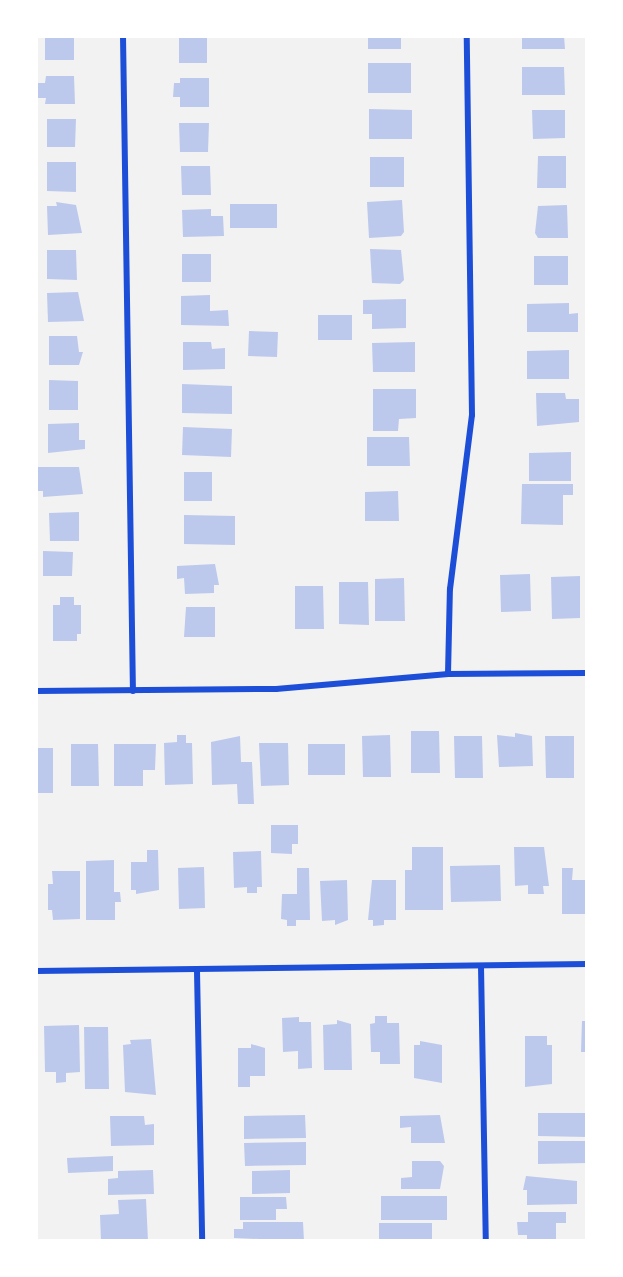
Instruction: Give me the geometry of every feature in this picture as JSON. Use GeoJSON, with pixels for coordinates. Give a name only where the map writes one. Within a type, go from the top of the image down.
{"type":"FeatureCollection","features":[{"type":"Feature","properties":{"kind":"street"},"geometry":{"type":"LineString","coordinates":[[123,36],[133,691]]}},
{"type":"Feature","properties":{"kind":"street"},"geometry":{"type":"LineString","coordinates":[[448,674],[450,589],[472,415],[467,36]]}},
{"type":"Feature","properties":{"kind":"street"},"geometry":{"type":"LineString","coordinates":[[36,691],[276,689],[448,674],[587,673]]}},
{"type":"Feature","properties":{"kind":"street"},"geometry":{"type":"LineString","coordinates":[[36,971],[197,971],[587,964]]}},
{"type":"Feature","properties":{"kind":"street"},"geometry":{"type":"LineString","coordinates":[[481,966],[486,1241]]}},
{"type":"Feature","properties":{"kind":"street"},"geometry":{"type":"LineString","coordinates":[[197,971],[202,1241]]}},
{"type":"Feature","properties":{"kind":"building"},"geometry":{"type":"Polygon","coordinates":[[[45,36],[74,36],[74,60],[45,60],[45,36]]]}},
{"type":"Feature","properties":{"kind":"building"},"geometry":{"type":"Polygon","coordinates":[[[179,36],[207,36],[207,63],[179,63],[179,36]]]}},
{"type":"Feature","properties":{"kind":"building"},"geometry":{"type":"Polygon","coordinates":[[[368,36],[401,36],[401,49],[368,49],[368,36]]]}},
{"type":"Feature","properties":{"kind":"building"},"geometry":{"type":"Polygon","coordinates":[[[522,36],[564,36],[565,49],[522,49],[522,36]]]}},
{"type":"Feature","properties":{"kind":"building"},"geometry":{"type":"Polygon","coordinates":[[[368,63],[411,63],[411,93],[368,93],[368,63]]]}},
{"type":"Feature","properties":{"kind":"building"},"geometry":{"type":"Polygon","coordinates":[[[522,67],[564,67],[565,95],[522,95],[522,67]]]}},
{"type":"Feature","properties":{"kind":"building"},"geometry":{"type":"Polygon","coordinates":[[[46,76],[74,76],[75,104],[45,104],[46,98],[36,98],[36,83],[45,83],[46,76]]]}},
{"type":"Feature","properties":{"kind":"building"},"geometry":{"type":"Polygon","coordinates":[[[180,78],[209,78],[209,107],[180,107],[180,97],[173,97],[174,83],[180,83],[180,78]]]}},
{"type":"Feature","properties":{"kind":"building"},"geometry":{"type":"Polygon","coordinates":[[[369,109],[412,110],[412,139],[369,139],[369,109]]]}},
{"type":"Feature","properties":{"kind":"building"},"geometry":{"type":"Polygon","coordinates":[[[532,110],[565,110],[565,138],[533,139],[532,110]]]}},
{"type":"Feature","properties":{"kind":"building"},"geometry":{"type":"Polygon","coordinates":[[[47,119],[76,119],[75,147],[47,147],[47,119]]]}},
{"type":"Feature","properties":{"kind":"building"},"geometry":{"type":"Polygon","coordinates":[[[179,123],[209,123],[208,152],[180,152],[179,123]]]}},
{"type":"Feature","properties":{"kind":"building"},"geometry":{"type":"Polygon","coordinates":[[[538,156],[566,156],[566,188],[537,188],[538,156]]]}},
{"type":"Feature","properties":{"kind":"building"},"geometry":{"type":"Polygon","coordinates":[[[370,157],[404,157],[404,187],[370,187],[370,157]]]}},
{"type":"Feature","properties":{"kind":"building"},"geometry":{"type":"Polygon","coordinates":[[[47,162],[76,162],[76,192],[47,191],[47,162]]]}},
{"type":"Feature","properties":{"kind":"building"},"geometry":{"type":"Polygon","coordinates":[[[181,166],[210,166],[211,195],[182,195],[181,166]]]}},
{"type":"Feature","properties":{"kind":"building"},"geometry":{"type":"Polygon","coordinates":[[[402,200],[404,232],[401,236],[369,238],[367,202],[402,200]]]}},
{"type":"Feature","properties":{"kind":"building"},"geometry":{"type":"Polygon","coordinates":[[[56,202],[76,205],[82,233],[48,235],[47,206],[57,206],[56,202]]]}},
{"type":"Feature","properties":{"kind":"building"},"geometry":{"type":"Polygon","coordinates":[[[230,204],[277,204],[277,228],[230,228],[230,204]]]}},
{"type":"Feature","properties":{"kind":"building"},"geometry":{"type":"Polygon","coordinates":[[[567,205],[568,238],[538,238],[535,233],[538,206],[567,205]]]}},
{"type":"Feature","properties":{"kind":"building"},"geometry":{"type":"Polygon","coordinates":[[[211,209],[211,216],[223,216],[224,236],[183,237],[182,210],[211,209]]]}},
{"type":"Feature","properties":{"kind":"building"},"geometry":{"type":"Polygon","coordinates":[[[370,249],[401,250],[404,280],[400,284],[372,283],[370,249]]]}},
{"type":"Feature","properties":{"kind":"building"},"geometry":{"type":"Polygon","coordinates":[[[47,250],[76,250],[77,280],[47,279],[47,250]]]}},
{"type":"Feature","properties":{"kind":"building"},"geometry":{"type":"Polygon","coordinates":[[[182,254],[211,254],[211,282],[182,282],[182,254]]]}},
{"type":"Feature","properties":{"kind":"building"},"geometry":{"type":"Polygon","coordinates":[[[534,256],[568,256],[568,285],[534,285],[534,256]]]}},
{"type":"Feature","properties":{"kind":"building"},"geometry":{"type":"Polygon","coordinates":[[[78,292],[84,321],[48,322],[47,293],[78,292]]]}},
{"type":"Feature","properties":{"kind":"building"},"geometry":{"type":"Polygon","coordinates":[[[210,295],[210,311],[228,310],[229,326],[181,325],[181,296],[210,295]]]}},
{"type":"Feature","properties":{"kind":"building"},"geometry":{"type":"Polygon","coordinates":[[[406,299],[406,328],[372,329],[372,314],[363,314],[363,300],[406,299]]]}},
{"type":"Feature","properties":{"kind":"building"},"geometry":{"type":"Polygon","coordinates":[[[569,303],[569,314],[578,313],[578,332],[527,332],[527,304],[569,303]]]}},
{"type":"Feature","properties":{"kind":"building"},"geometry":{"type":"Polygon","coordinates":[[[318,315],[352,315],[352,340],[318,340],[318,315]]]}},
{"type":"Feature","properties":{"kind":"building"},"geometry":{"type":"Polygon","coordinates":[[[249,331],[278,332],[277,357],[248,356],[249,331]]]}},
{"type":"Feature","properties":{"kind":"building"},"geometry":{"type":"Polygon","coordinates":[[[49,336],[77,336],[79,352],[83,352],[79,365],[49,365],[49,336]]]}},
{"type":"Feature","properties":{"kind":"building"},"geometry":{"type":"Polygon","coordinates":[[[183,342],[211,342],[212,349],[225,348],[225,369],[183,370],[183,342]]]}},
{"type":"Feature","properties":{"kind":"building"},"geometry":{"type":"Polygon","coordinates":[[[415,342],[415,372],[373,372],[372,343],[415,342]]]}},
{"type":"Feature","properties":{"kind":"building"},"geometry":{"type":"Polygon","coordinates":[[[569,350],[569,379],[527,379],[527,351],[569,350]]]}},
{"type":"Feature","properties":{"kind":"building"},"geometry":{"type":"Polygon","coordinates":[[[49,380],[78,381],[78,410],[49,410],[49,380]]]}},
{"type":"Feature","properties":{"kind":"building"},"geometry":{"type":"Polygon","coordinates":[[[182,384],[232,386],[232,414],[182,413],[182,384]]]}},
{"type":"Feature","properties":{"kind":"building"},"geometry":{"type":"Polygon","coordinates":[[[373,389],[416,389],[416,418],[399,419],[398,431],[373,431],[373,389]]]}},
{"type":"Feature","properties":{"kind":"building"},"geometry":{"type":"Polygon","coordinates":[[[536,393],[565,393],[566,399],[579,399],[579,422],[537,426],[536,393]]]}},
{"type":"Feature","properties":{"kind":"building"},"geometry":{"type":"Polygon","coordinates":[[[79,423],[79,440],[85,440],[85,449],[48,453],[48,424],[79,423]]]}},
{"type":"Feature","properties":{"kind":"building"},"geometry":{"type":"Polygon","coordinates":[[[183,427],[232,429],[231,457],[182,455],[183,427]]]}},
{"type":"Feature","properties":{"kind":"building"},"geometry":{"type":"Polygon","coordinates":[[[367,437],[409,437],[410,466],[367,466],[367,437]]]}},
{"type":"Feature","properties":{"kind":"building"},"geometry":{"type":"Polygon","coordinates":[[[571,452],[571,481],[529,481],[529,453],[571,452]]]}},
{"type":"Feature","properties":{"kind":"building"},"geometry":{"type":"Polygon","coordinates":[[[36,467],[79,467],[83,494],[43,497],[43,491],[36,491],[36,467]]]}},
{"type":"Feature","properties":{"kind":"building"},"geometry":{"type":"Polygon","coordinates":[[[184,472],[212,472],[212,501],[184,501],[184,472]]]}},
{"type":"Feature","properties":{"kind":"building"},"geometry":{"type":"Polygon","coordinates":[[[522,484],[573,484],[573,495],[563,495],[563,525],[521,524],[522,484]]]}},
{"type":"Feature","properties":{"kind":"building"},"geometry":{"type":"Polygon","coordinates":[[[398,491],[399,521],[365,521],[365,492],[398,491]]]}},
{"type":"Feature","properties":{"kind":"building"},"geometry":{"type":"Polygon","coordinates":[[[79,512],[79,541],[50,541],[49,513],[79,512]]]}},
{"type":"Feature","properties":{"kind":"building"},"geometry":{"type":"Polygon","coordinates":[[[184,515],[235,516],[235,545],[184,544],[184,515]]]}},
{"type":"Feature","properties":{"kind":"building"},"geometry":{"type":"Polygon","coordinates":[[[43,551],[73,552],[72,576],[43,576],[43,551]]]}},
{"type":"Feature","properties":{"kind":"building"},"geometry":{"type":"Polygon","coordinates":[[[215,564],[219,585],[214,585],[214,593],[185,594],[184,578],[177,579],[177,566],[215,564]]]}},
{"type":"Feature","properties":{"kind":"building"},"geometry":{"type":"Polygon","coordinates":[[[530,574],[531,611],[501,612],[500,575],[530,574]]]}},
{"type":"Feature","properties":{"kind":"building"},"geometry":{"type":"Polygon","coordinates":[[[580,576],[580,618],[552,619],[551,577],[580,576]]]}},
{"type":"Feature","properties":{"kind":"building"},"geometry":{"type":"Polygon","coordinates":[[[404,578],[405,621],[375,621],[375,579],[404,578]]]}},
{"type":"Feature","properties":{"kind":"building"},"geometry":{"type":"Polygon","coordinates":[[[339,582],[368,582],[369,625],[339,624],[339,582]]]}},
{"type":"Feature","properties":{"kind":"building"},"geometry":{"type":"Polygon","coordinates":[[[295,586],[323,586],[324,629],[295,629],[295,586]]]}},
{"type":"Feature","properties":{"kind":"building"},"geometry":{"type":"Polygon","coordinates":[[[60,597],[74,597],[74,605],[81,605],[81,634],[77,634],[77,641],[53,641],[53,605],[60,605],[60,597]]]}},
{"type":"Feature","properties":{"kind":"building"},"geometry":{"type":"Polygon","coordinates":[[[186,607],[215,607],[215,637],[184,637],[186,607]]]}},
{"type":"Feature","properties":{"kind":"building"},"geometry":{"type":"Polygon","coordinates":[[[411,731],[439,731],[440,773],[411,773],[411,731]]]}},
{"type":"Feature","properties":{"kind":"building"},"geometry":{"type":"Polygon","coordinates":[[[515,733],[532,736],[533,766],[499,767],[497,735],[515,737],[515,733]]]}},
{"type":"Feature","properties":{"kind":"building"},"geometry":{"type":"Polygon","coordinates":[[[177,735],[186,735],[186,743],[192,743],[193,784],[165,785],[164,743],[177,742],[177,735]]]}},
{"type":"Feature","properties":{"kind":"building"},"geometry":{"type":"Polygon","coordinates":[[[390,735],[391,777],[363,777],[362,736],[390,735]]]}},
{"type":"Feature","properties":{"kind":"building"},"geometry":{"type":"Polygon","coordinates":[[[240,736],[241,762],[252,762],[254,804],[238,804],[237,784],[212,785],[211,742],[240,736]]]}},
{"type":"Feature","properties":{"kind":"building"},"geometry":{"type":"Polygon","coordinates":[[[454,736],[482,736],[483,778],[455,778],[454,736]]]}},
{"type":"Feature","properties":{"kind":"building"},"geometry":{"type":"Polygon","coordinates":[[[545,736],[574,736],[574,778],[546,778],[545,736]]]}},
{"type":"Feature","properties":{"kind":"building"},"geometry":{"type":"Polygon","coordinates":[[[259,743],[288,743],[289,785],[261,786],[259,743]]]}},
{"type":"Feature","properties":{"kind":"building"},"geometry":{"type":"Polygon","coordinates":[[[71,744],[98,744],[99,786],[71,786],[71,744]]]}},
{"type":"Feature","properties":{"kind":"building"},"geometry":{"type":"Polygon","coordinates":[[[114,744],[156,744],[155,770],[143,770],[143,786],[114,786],[114,744]]]}},
{"type":"Feature","properties":{"kind":"building"},"geometry":{"type":"Polygon","coordinates":[[[308,744],[345,744],[345,775],[308,775],[308,744]]]}},
{"type":"Feature","properties":{"kind":"building"},"geometry":{"type":"Polygon","coordinates":[[[36,748],[53,748],[53,793],[36,793],[36,748]]]}},
{"type":"Feature","properties":{"kind":"building"},"geometry":{"type":"Polygon","coordinates":[[[271,825],[298,825],[298,844],[292,844],[292,854],[271,853],[271,825]]]}},
{"type":"Feature","properties":{"kind":"building"},"geometry":{"type":"Polygon","coordinates":[[[412,847],[443,847],[443,910],[405,910],[405,870],[412,870],[412,847]]]}},
{"type":"Feature","properties":{"kind":"building"},"geometry":{"type":"Polygon","coordinates":[[[514,847],[544,847],[549,886],[543,886],[544,894],[528,894],[528,885],[515,886],[514,847]]]}},
{"type":"Feature","properties":{"kind":"building"},"geometry":{"type":"Polygon","coordinates":[[[147,850],[158,850],[159,890],[136,894],[136,890],[131,890],[131,862],[147,862],[147,850]]]}},
{"type":"Feature","properties":{"kind":"building"},"geometry":{"type":"Polygon","coordinates":[[[261,851],[262,887],[257,887],[257,893],[247,893],[247,887],[234,888],[233,852],[261,851]]]}},
{"type":"Feature","properties":{"kind":"building"},"geometry":{"type":"Polygon","coordinates":[[[114,860],[114,892],[120,892],[121,902],[115,902],[115,920],[86,920],[86,861],[114,860]]]}},
{"type":"Feature","properties":{"kind":"building"},"geometry":{"type":"Polygon","coordinates":[[[500,865],[501,901],[451,902],[450,866],[500,865]]]}},
{"type":"Feature","properties":{"kind":"building"},"geometry":{"type":"Polygon","coordinates":[[[204,867],[205,908],[179,909],[178,868],[204,867]]]}},
{"type":"Feature","properties":{"kind":"building"},"geometry":{"type":"Polygon","coordinates":[[[297,868],[309,868],[310,920],[296,920],[296,926],[287,926],[287,920],[281,919],[282,894],[297,894],[297,868]]]}},
{"type":"Feature","properties":{"kind":"building"},"geometry":{"type":"Polygon","coordinates":[[[562,868],[573,868],[572,880],[587,880],[585,914],[562,914],[562,868]]]}},
{"type":"Feature","properties":{"kind":"building"},"geometry":{"type":"Polygon","coordinates":[[[52,871],[80,871],[80,919],[53,920],[52,910],[48,910],[48,884],[53,884],[52,871]]]}},
{"type":"Feature","properties":{"kind":"building"},"geometry":{"type":"Polygon","coordinates":[[[347,880],[348,920],[335,925],[335,920],[322,921],[320,881],[347,880]]]}},
{"type":"Feature","properties":{"kind":"building"},"geometry":{"type":"Polygon","coordinates":[[[372,880],[396,880],[396,920],[384,920],[384,925],[373,926],[373,920],[368,920],[372,880]]]}},
{"type":"Feature","properties":{"kind":"building"},"geometry":{"type":"Polygon","coordinates":[[[375,1016],[387,1016],[387,1023],[399,1023],[400,1064],[380,1064],[380,1052],[371,1052],[370,1024],[375,1023],[375,1016]]]}},
{"type":"Feature","properties":{"kind":"building"},"geometry":{"type":"Polygon","coordinates":[[[299,1017],[299,1022],[311,1022],[312,1068],[298,1069],[298,1051],[283,1052],[282,1018],[299,1017]]]}},
{"type":"Feature","properties":{"kind":"building"},"geometry":{"type":"Polygon","coordinates":[[[337,1020],[351,1024],[352,1070],[324,1070],[323,1025],[337,1024],[337,1020]]]}},
{"type":"Feature","properties":{"kind":"building"},"geometry":{"type":"Polygon","coordinates":[[[582,1021],[587,1021],[587,1052],[581,1052],[582,1021]]]}},
{"type":"Feature","properties":{"kind":"building"},"geometry":{"type":"Polygon","coordinates":[[[79,1025],[80,1072],[66,1073],[66,1082],[56,1083],[56,1072],[45,1072],[44,1026],[79,1025]]]}},
{"type":"Feature","properties":{"kind":"building"},"geometry":{"type":"Polygon","coordinates":[[[84,1027],[108,1027],[109,1089],[85,1089],[84,1027]]]}},
{"type":"Feature","properties":{"kind":"building"},"geometry":{"type":"Polygon","coordinates":[[[525,1036],[547,1036],[547,1045],[552,1045],[552,1084],[525,1087],[525,1036]]]}},
{"type":"Feature","properties":{"kind":"building"},"geometry":{"type":"Polygon","coordinates":[[[151,1039],[156,1095],[125,1092],[123,1045],[131,1044],[130,1040],[151,1039]]]}},
{"type":"Feature","properties":{"kind":"building"},"geometry":{"type":"Polygon","coordinates":[[[420,1041],[442,1045],[442,1083],[414,1078],[414,1045],[420,1045],[420,1041]]]}},
{"type":"Feature","properties":{"kind":"building"},"geometry":{"type":"Polygon","coordinates":[[[251,1044],[265,1048],[265,1076],[250,1076],[250,1087],[238,1087],[238,1048],[251,1048],[251,1044]]]}},
{"type":"Feature","properties":{"kind":"building"},"geometry":{"type":"Polygon","coordinates":[[[538,1113],[587,1113],[587,1137],[538,1136],[538,1113]]]}},
{"type":"Feature","properties":{"kind":"building"},"geometry":{"type":"Polygon","coordinates":[[[305,1115],[306,1138],[244,1139],[244,1116],[305,1115]]]}},
{"type":"Feature","properties":{"kind":"building"},"geometry":{"type":"Polygon","coordinates":[[[440,1115],[445,1143],[411,1143],[411,1127],[400,1128],[400,1116],[440,1115]]]}},
{"type":"Feature","properties":{"kind":"building"},"geometry":{"type":"Polygon","coordinates":[[[110,1116],[144,1116],[145,1125],[154,1124],[154,1145],[111,1146],[110,1116]]]}},
{"type":"Feature","properties":{"kind":"building"},"geometry":{"type":"Polygon","coordinates":[[[538,1141],[587,1141],[587,1163],[538,1164],[538,1141]]]}},
{"type":"Feature","properties":{"kind":"building"},"geometry":{"type":"Polygon","coordinates":[[[306,1142],[306,1165],[245,1166],[244,1143],[306,1142]]]}},
{"type":"Feature","properties":{"kind":"building"},"geometry":{"type":"Polygon","coordinates":[[[113,1156],[113,1171],[68,1173],[67,1158],[113,1156]]]}},
{"type":"Feature","properties":{"kind":"building"},"geometry":{"type":"Polygon","coordinates":[[[412,1161],[440,1161],[444,1166],[440,1189],[401,1189],[401,1178],[412,1177],[412,1161]]]}},
{"type":"Feature","properties":{"kind":"building"},"geometry":{"type":"Polygon","coordinates":[[[153,1170],[154,1194],[108,1195],[108,1179],[118,1178],[118,1171],[153,1170]]]}},
{"type":"Feature","properties":{"kind":"building"},"geometry":{"type":"Polygon","coordinates":[[[290,1170],[290,1193],[252,1194],[252,1171],[290,1170]]]}},
{"type":"Feature","properties":{"kind":"building"},"geometry":{"type":"Polygon","coordinates":[[[526,1176],[577,1181],[577,1204],[527,1205],[527,1190],[523,1190],[526,1176]]]}},
{"type":"Feature","properties":{"kind":"building"},"geometry":{"type":"Polygon","coordinates":[[[381,1196],[447,1196],[447,1220],[381,1220],[381,1196]]]}},
{"type":"Feature","properties":{"kind":"building"},"geometry":{"type":"Polygon","coordinates":[[[240,1197],[286,1197],[287,1209],[276,1209],[276,1220],[240,1220],[240,1197]]]}},
{"type":"Feature","properties":{"kind":"building"},"geometry":{"type":"Polygon","coordinates":[[[146,1199],[148,1241],[101,1241],[100,1215],[119,1214],[118,1200],[146,1199]]]}},
{"type":"Feature","properties":{"kind":"building"},"geometry":{"type":"Polygon","coordinates":[[[528,1212],[566,1212],[566,1223],[556,1223],[556,1239],[527,1240],[527,1235],[518,1235],[517,1222],[528,1222],[528,1212]]]}},
{"type":"Feature","properties":{"kind":"building"},"geometry":{"type":"Polygon","coordinates":[[[243,1222],[303,1222],[304,1241],[234,1238],[234,1229],[243,1229],[243,1222]]]}},
{"type":"Feature","properties":{"kind":"building"},"geometry":{"type":"Polygon","coordinates":[[[379,1223],[432,1223],[432,1241],[379,1241],[379,1223]]]}}]}
